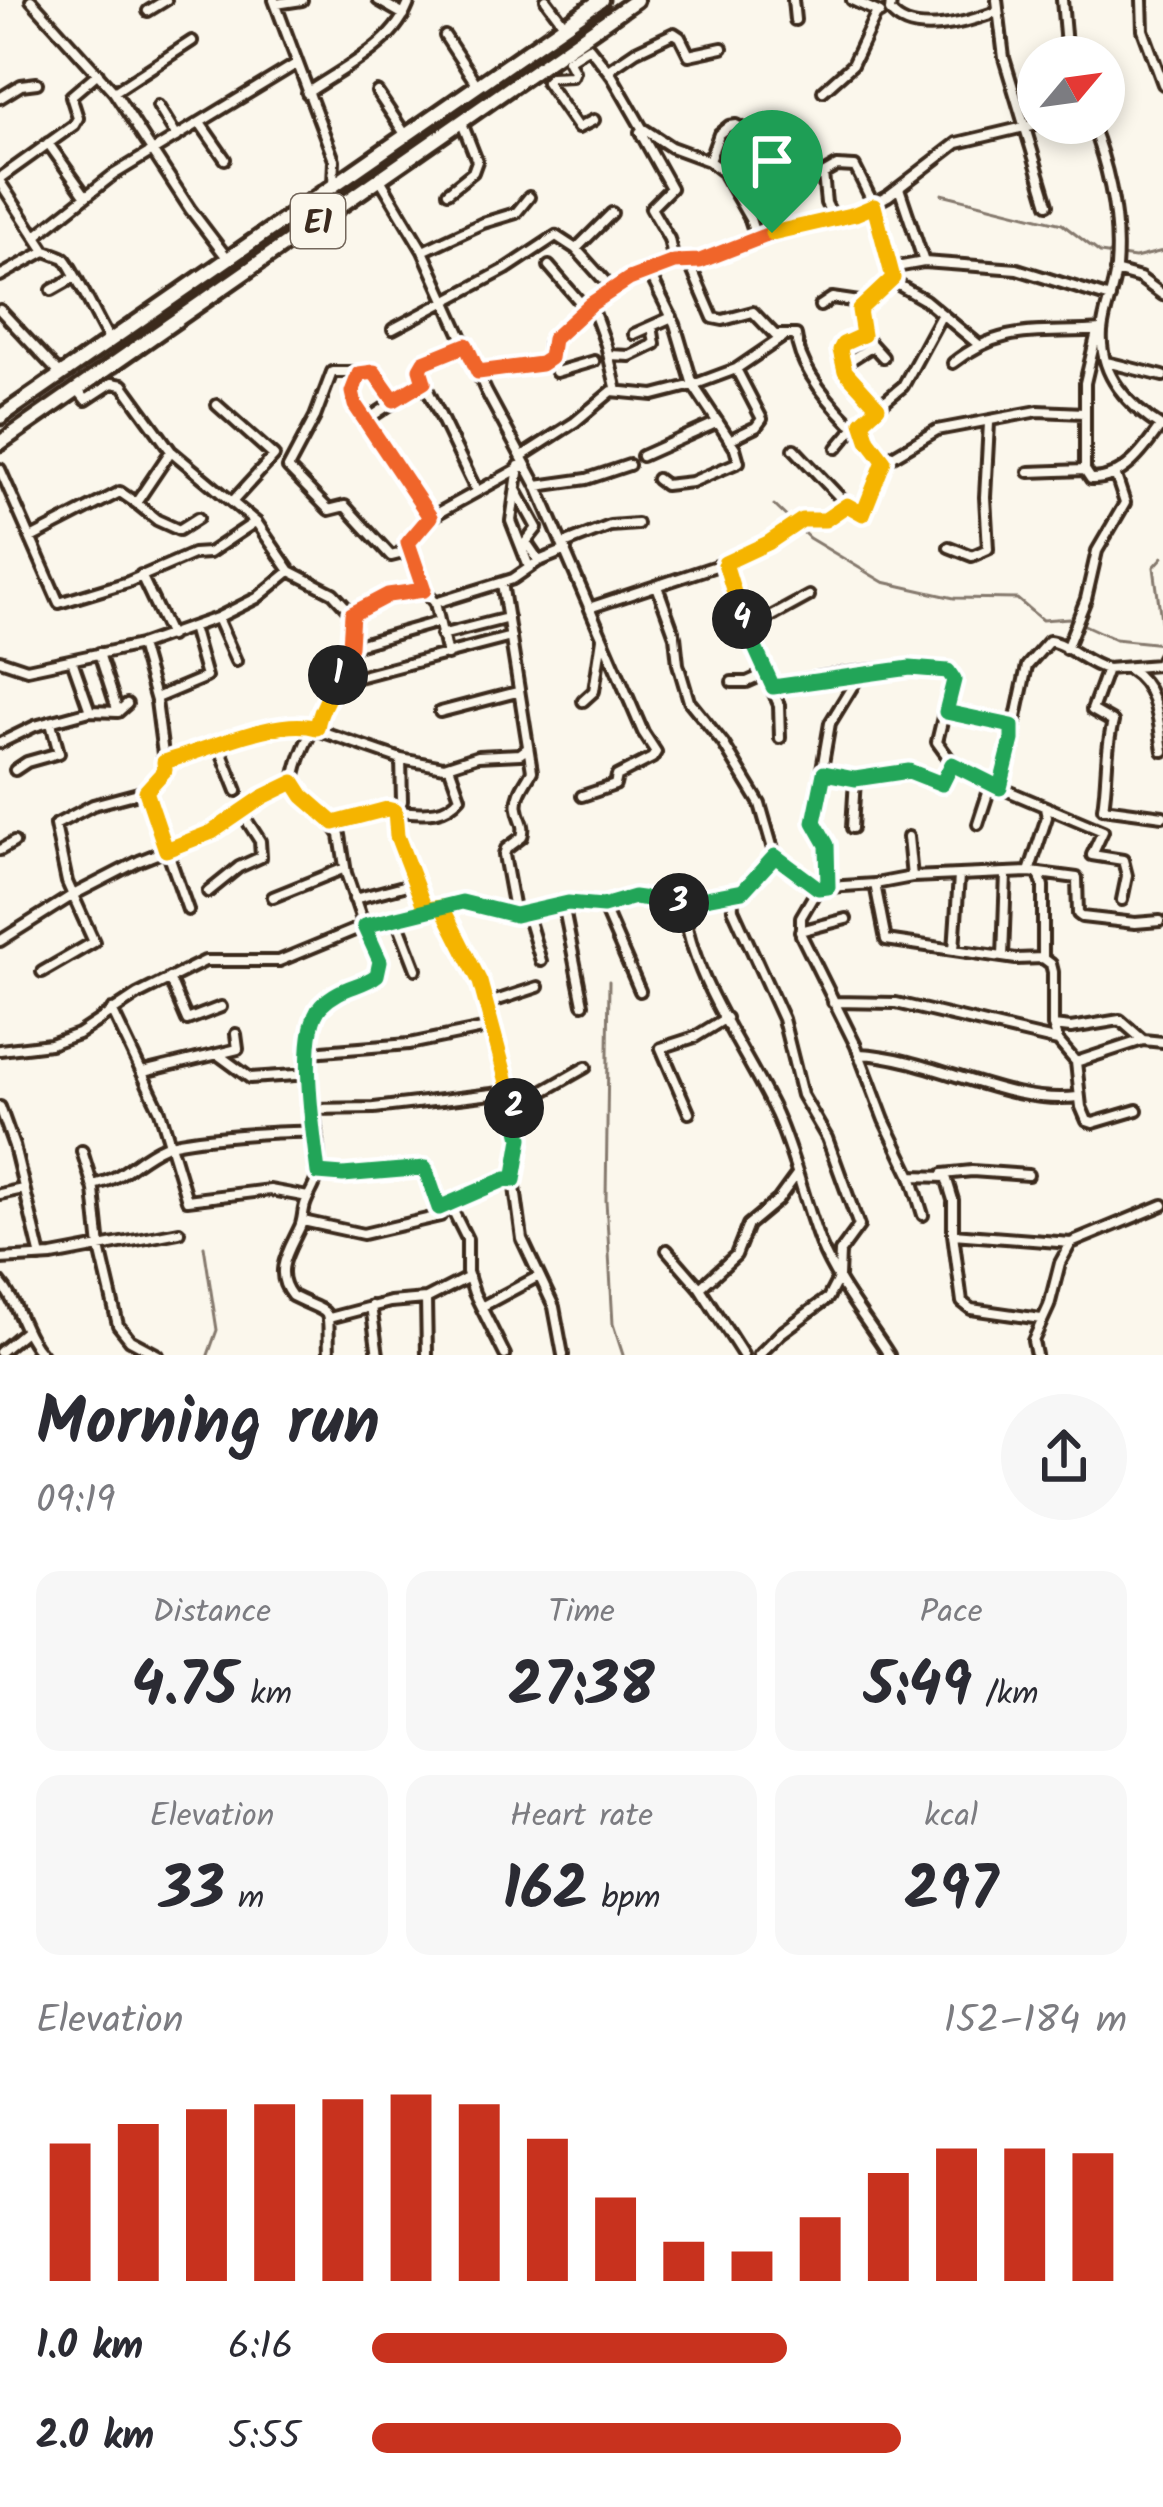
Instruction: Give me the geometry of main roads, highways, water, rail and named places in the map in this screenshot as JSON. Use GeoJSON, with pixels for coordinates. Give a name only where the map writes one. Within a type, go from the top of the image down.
{"type":"FeatureCollection","features":[{"type":"Feature","properties":{"kind":"highway","name":"E1"},"geometry":{"type":"LineString","coordinates":[[0,417],[601,0]]}},
{"type":"Feature","properties":{"kind":"highway","name":"E1"},"geometry":{"type":"LineString","coordinates":[[0,443],[636,0]]}},
{"type":"Feature","properties":{"kind":"waterway"},"geometry":{"type":"LineString","coordinates":[[942,194],[1062,224],[1100,253],[1135,258],[1163,251]]}},
{"type":"Feature","properties":{"kind":"waterway"},"geometry":{"type":"LineString","coordinates":[[774,505],[809,538],[883,582],[954,598],[1017,599],[1042,620],[1069,618],[1115,639],[1163,644]]}},
{"type":"Feature","properties":{"kind":"waterway"},"geometry":{"type":"LineString","coordinates":[[1163,557],[1154,567],[1163,635]]}},
{"type":"Feature","properties":{"kind":"waterway"},"geometry":{"type":"LineString","coordinates":[[609,981],[606,1200],[613,1324],[623,1355]]}},
{"type":"Feature","properties":{"kind":"waterway"},"geometry":{"type":"LineString","coordinates":[[204,1246],[217,1330],[208,1355]]}}]}
